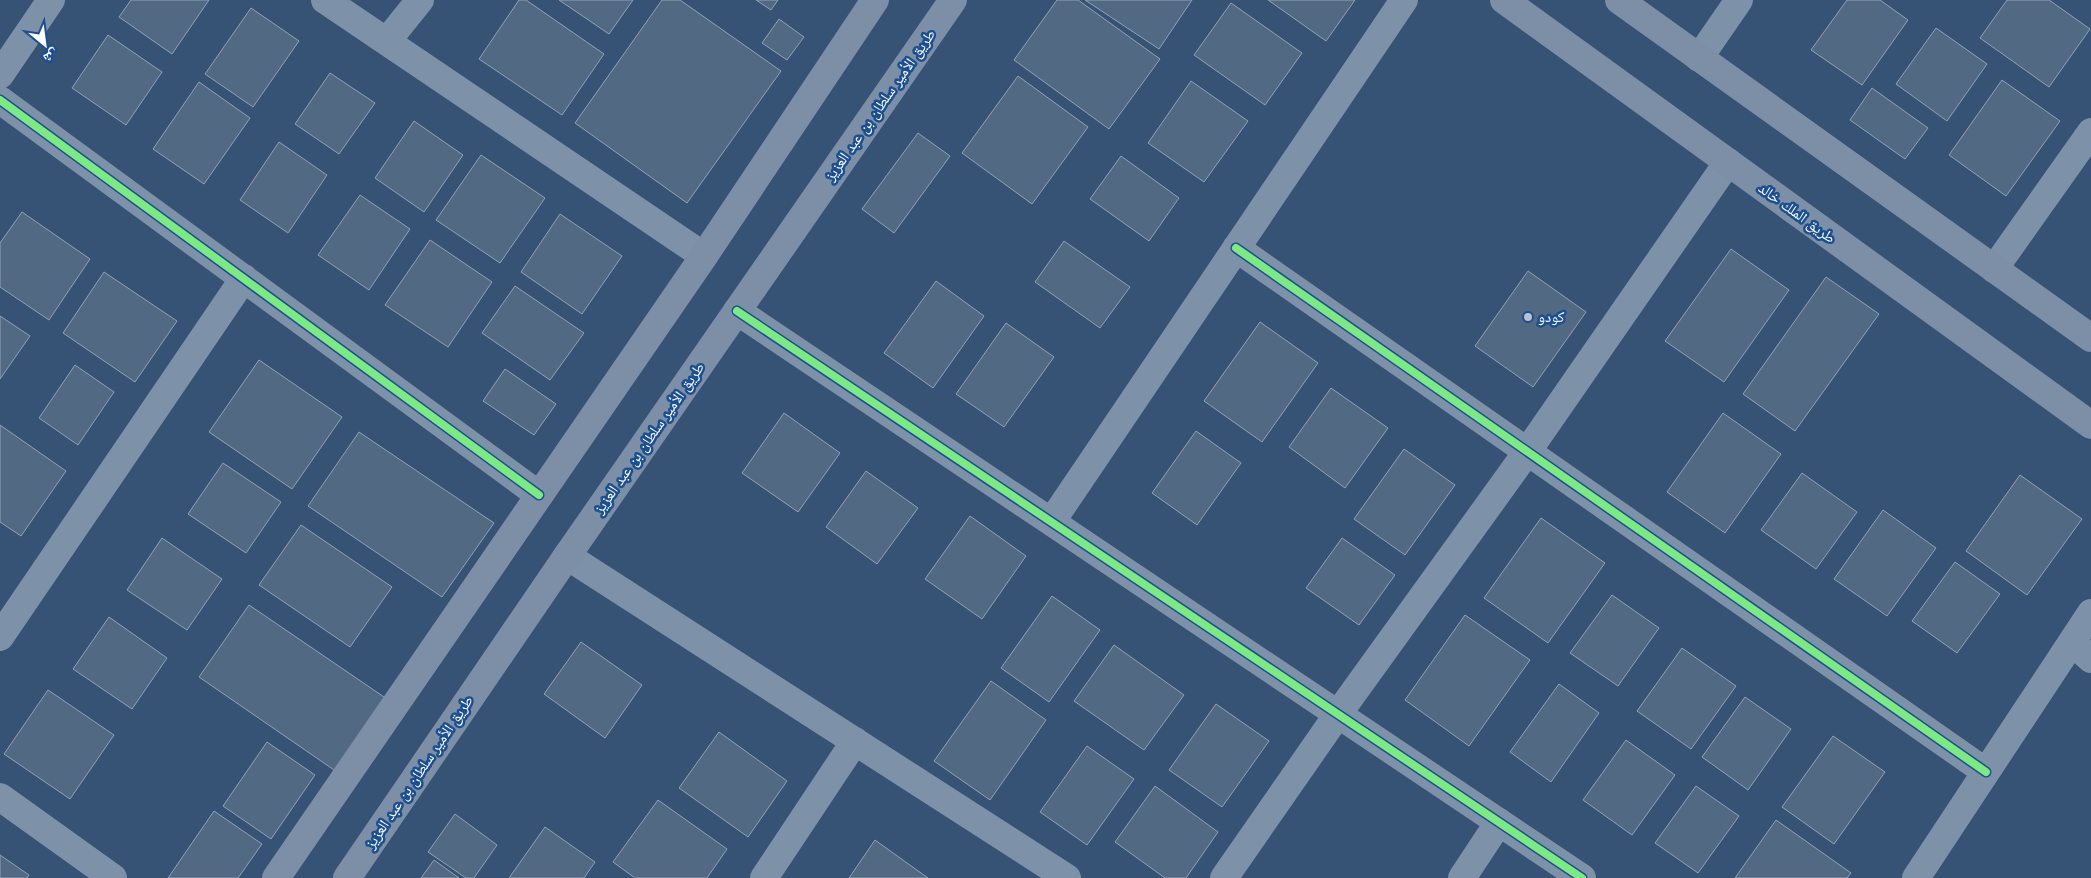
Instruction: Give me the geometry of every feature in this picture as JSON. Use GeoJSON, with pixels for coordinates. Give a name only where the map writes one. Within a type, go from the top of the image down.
{"type":"FeatureCollection","features":[{"type":"Feature","properties":{"kind":"main road"},"geometry":{"type":"LineString","coordinates":[[276,878],[704,256],[875,0]]}},
{"type":"Feature","properties":{"kind":"main road","name":"طريق الأمير سلطان بن عبد العزيز"},"geometry":{"type":"LineString","coordinates":[[347,878],[567,556],[953,0]]}},
{"type":"Feature","properties":{"kind":"main road","name":"طريق الملك خالد"},"geometry":{"type":"LineString","coordinates":[[1504,0],[2091,426]]}},
{"type":"Feature","properties":{"kind":"main road"},"geometry":{"type":"LineString","coordinates":[[1619,0],[2091,338]]}},
{"type":"Feature","properties":{"kind":"street"},"geometry":{"type":"LineString","coordinates":[[0,75],[51,0]]}},
{"type":"Feature","properties":{"kind":"street"},"geometry":{"type":"LineString","coordinates":[[325,0],[704,256]]}},
{"type":"Feature","properties":{"kind":"street"},"geometry":{"type":"LineString","coordinates":[[387,41],[420,0]]}},
{"type":"Feature","properties":{"kind":"street"},"geometry":{"type":"LineString","coordinates":[[1052,521],[1404,0]]}},
{"type":"Feature","properties":{"kind":"street"},"geometry":{"type":"LineString","coordinates":[[1699,58],[1740,0]]}},
{"type":"Feature","properties":{"kind":"street"},"geometry":{"type":"LineString","coordinates":[[0,100],[539,495]]}},
{"type":"Feature","properties":{"kind":"street"},"geometry":{"type":"LineString","coordinates":[[1994,269],[2091,132]]}},
{"type":"Feature","properties":{"kind":"street"},"geometry":{"type":"LineString","coordinates":[[1224,878],[1338,714],[1527,452],[1728,162]]}},
{"type":"Feature","properties":{"kind":"street"},"geometry":{"type":"LineString","coordinates":[[1236,248],[1986,772]]}},
{"type":"Feature","properties":{"kind":"street"},"geometry":{"type":"LineString","coordinates":[[0,637],[244,278]]}},
{"type":"Feature","properties":{"kind":"street"},"geometry":{"type":"LineString","coordinates":[[737,311],[1582,878]]}},
{"type":"Feature","properties":{"kind":"street"},"geometry":{"type":"LineString","coordinates":[[567,556],[1067,878]]}},
{"type":"Feature","properties":{"kind":"street"},"geometry":{"type":"LineString","coordinates":[[1916,878],[1986,772],[2081,650],[2091,613]]}},
{"type":"Feature","properties":{"kind":"street"},"geometry":{"type":"LineString","coordinates":[[764,878],[854,741]]}},
{"type":"Feature","properties":{"kind":"street"},"geometry":{"type":"LineString","coordinates":[[0,797],[113,878]]}},
{"type":"Feature","properties":{"kind":"street"},"geometry":{"type":"LineString","coordinates":[[1462,878],[1499,822]]}},
{"type":"Feature","properties":{"kind":"building"},"geometry":{"type":"Polygon","coordinates":[[[131,0],[209,0],[172,54],[119,17],[131,0]]]}},
{"type":"Feature","properties":{"kind":"building"},"geometry":{"type":"Polygon","coordinates":[[[519,0],[526,0],[604,54],[562,115],[479,59],[519,0]]]}},
{"type":"Feature","properties":{"kind":"building"},"geometry":{"type":"Polygon","coordinates":[[[559,0],[633,0],[609,34],[559,0]]]}},
{"type":"Feature","properties":{"kind":"building"},"geometry":{"type":"Polygon","coordinates":[[[662,0],[680,0],[781,71],[687,203],[575,123],[662,0]]]}},
{"type":"Feature","properties":{"kind":"building"},"geometry":{"type":"Polygon","coordinates":[[[756,0],[778,0],[771,10],[756,0]]]}},
{"type":"Feature","properties":{"kind":"building"},"geometry":{"type":"Polygon","coordinates":[[[1057,0],[1078,0],[1160,59],[1109,129],[1014,60],[1057,0]]]}},
{"type":"Feature","properties":{"kind":"building"},"geometry":{"type":"Polygon","coordinates":[[[1085,0],[1192,0],[1159,49],[1085,0]]]}},
{"type":"Feature","properties":{"kind":"building"},"geometry":{"type":"Polygon","coordinates":[[[1268,0],[1355,0],[1326,41],[1268,0]]]}},
{"type":"Feature","properties":{"kind":"building"},"geometry":{"type":"Polygon","coordinates":[[[1847,0],[1880,0],[1908,20],[1862,85],[1811,50],[1847,0]]]}},
{"type":"Feature","properties":{"kind":"building"},"geometry":{"type":"Polygon","coordinates":[[[2007,0],[2049,0],[2090,29],[2049,87],[1980,38],[2007,0]]]}},
{"type":"Feature","properties":{"kind":"building"},"geometry":{"type":"Polygon","coordinates":[[[1231,3],[1302,53],[1265,105],[1194,55],[1231,3]]]}},
{"type":"Feature","properties":{"kind":"building"},"geometry":{"type":"Polygon","coordinates":[[[251,8],[299,41],[253,107],[205,74],[251,8]]]}},
{"type":"Feature","properties":{"kind":"building"},"geometry":{"type":"Polygon","coordinates":[[[779,19],[804,37],[787,60],[762,43],[779,19]]]}},
{"type":"Feature","properties":{"kind":"building"},"geometry":{"type":"Polygon","coordinates":[[[1936,28],[1987,64],[1947,121],[1896,84],[1936,28]]]}},
{"type":"Feature","properties":{"kind":"building"},"geometry":{"type":"Polygon","coordinates":[[[108,35],[162,72],[126,125],[72,88],[108,35]]]}},
{"type":"Feature","properties":{"kind":"building"},"geometry":{"type":"Polygon","coordinates":[[[330,73],[375,103],[339,154],[295,124],[330,73]]]}},
{"type":"Feature","properties":{"kind":"building"},"geometry":{"type":"Polygon","coordinates":[[[1018,76],[1088,127],[1032,204],[962,153],[1018,76]]]}},
{"type":"Feature","properties":{"kind":"building"},"geometry":{"type":"Polygon","coordinates":[[[2002,80],[2060,121],[2006,196],[1949,155],[2002,80]]]}},
{"type":"Feature","properties":{"kind":"building"},"geometry":{"type":"Polygon","coordinates":[[[1191,81],[1248,121],[1204,182],[1148,143],[1191,81]]]}},
{"type":"Feature","properties":{"kind":"building"},"geometry":{"type":"Polygon","coordinates":[[[199,82],[250,118],[204,184],[153,149],[199,82]]]}},
{"type":"Feature","properties":{"kind":"building"},"geometry":{"type":"Polygon","coordinates":[[[1872,88],[1928,128],[1905,159],[1850,120],[1872,88]]]}},
{"type":"Feature","properties":{"kind":"building"},"geometry":{"type":"Polygon","coordinates":[[[414,121],[463,155],[424,212],[375,178],[414,121]]]}},
{"type":"Feature","properties":{"kind":"building"},"geometry":{"type":"Polygon","coordinates":[[[918,133],[950,156],[894,233],[862,209],[918,133]]]}},
{"type":"Feature","properties":{"kind":"building"},"geometry":{"type":"Polygon","coordinates":[[[279,142],[327,175],[288,233],[240,200],[279,142]]]}},
{"type":"Feature","properties":{"kind":"building"},"geometry":{"type":"Polygon","coordinates":[[[481,155],[545,198],[500,263],[436,220],[481,155]]]}},
{"type":"Feature","properties":{"kind":"building"},"geometry":{"type":"Polygon","coordinates":[[[1121,156],[1179,198],[1149,241],[1090,199],[1121,156]]]}},
{"type":"Feature","properties":{"kind":"building"},"geometry":{"type":"Polygon","coordinates":[[[360,195],[410,229],[369,290],[318,255],[360,195]]]}},
{"type":"Feature","properties":{"kind":"building"},"geometry":{"type":"Polygon","coordinates":[[[22,212],[90,259],[49,320],[0,287],[0,243],[22,212]]]}},
{"type":"Feature","properties":{"kind":"building"},"geometry":{"type":"Polygon","coordinates":[[[560,214],[622,256],[582,314],[521,272],[560,214]]]}},
{"type":"Feature","properties":{"kind":"building"},"geometry":{"type":"Polygon","coordinates":[[[430,240],[492,282],[448,347],[385,305],[430,240]]]}},
{"type":"Feature","properties":{"kind":"building"},"geometry":{"type":"Polygon","coordinates":[[[1064,241],[1130,287],[1100,328],[1035,282],[1064,241]]]}},
{"type":"Feature","properties":{"kind":"building"},"geometry":{"type":"Polygon","coordinates":[[[1731,249],[1789,290],[1724,382],[1665,341],[1731,249]]]}},
{"type":"Feature","properties":{"kind":"building"},"geometry":{"type":"Polygon","coordinates":[[[1528,271],[1586,312],[1533,387],[1475,346],[1528,271]]]}},
{"type":"Feature","properties":{"kind":"building"},"geometry":{"type":"Polygon","coordinates":[[[104,272],[177,321],[135,382],[63,333],[104,272]]]}},
{"type":"Feature","properties":{"kind":"building"},"geometry":{"type":"Polygon","coordinates":[[[1826,277],[1879,314],[1795,431],[1743,394],[1826,277]]]}},
{"type":"Feature","properties":{"kind":"building"},"geometry":{"type":"Polygon","coordinates":[[[936,281],[984,316],[933,388],[884,353],[936,281]]]}},
{"type":"Feature","properties":{"kind":"building"},"geometry":{"type":"Polygon","coordinates":[[[515,286],[584,333],[550,380],[482,333],[515,286]]]}},
{"type":"Feature","properties":{"kind":"building"},"geometry":{"type":"Polygon","coordinates":[[[0,316],[30,336],[0,379],[0,316]]]}},
{"type":"Feature","properties":{"kind":"building"},"geometry":{"type":"Polygon","coordinates":[[[1260,322],[1318,363],[1262,442],[1204,401],[1260,322]]]}},
{"type":"Feature","properties":{"kind":"building"},"geometry":{"type":"Polygon","coordinates":[[[1006,323],[1054,357],[1004,427],[956,394],[1006,323]]]}},
{"type":"Feature","properties":{"kind":"building"},"geometry":{"type":"Polygon","coordinates":[[[259,360],[342,417],[292,489],[209,432],[259,360]]]}},
{"type":"Feature","properties":{"kind":"building"},"geometry":{"type":"Polygon","coordinates":[[[75,365],[114,392],[78,445],[39,418],[75,365]]]}},
{"type":"Feature","properties":{"kind":"building"},"geometry":{"type":"Polygon","coordinates":[[[505,369],[556,404],[534,435],[483,401],[505,369]]]}},
{"type":"Feature","properties":{"kind":"building"},"geometry":{"type":"Polygon","coordinates":[[[1331,388],[1388,428],[1345,488],[1289,447],[1331,388]]]}},
{"type":"Feature","properties":{"kind":"building"},"geometry":{"type":"Polygon","coordinates":[[[784,413],[840,453],[798,512],[742,473],[784,413]]]}},
{"type":"Feature","properties":{"kind":"building"},"geometry":{"type":"Polygon","coordinates":[[[1723,413],[1781,454],[1725,533],[1667,492],[1723,413]]]}},
{"type":"Feature","properties":{"kind":"building"},"geometry":{"type":"Polygon","coordinates":[[[0,425],[66,471],[21,536],[0,522],[0,425]]]}},
{"type":"Feature","properties":{"kind":"building"},"geometry":{"type":"Polygon","coordinates":[[[1196,431],[1241,463],[1197,525],[1152,493],[1196,431]]]}},
{"type":"Feature","properties":{"kind":"building"},"geometry":{"type":"Polygon","coordinates":[[[359,432],[494,523],[442,597],[308,506],[359,432]]]}},
{"type":"Feature","properties":{"kind":"building"},"geometry":{"type":"Polygon","coordinates":[[[1404,449],[1455,485],[1405,555],[1354,519],[1404,449]]]}},
{"type":"Feature","properties":{"kind":"building"},"geometry":{"type":"Polygon","coordinates":[[[223,463],[281,502],[246,553],[188,514],[223,463]]]}},
{"type":"Feature","properties":{"kind":"building"},"geometry":{"type":"Polygon","coordinates":[[[866,471],[918,508],[877,564],[826,527],[866,471]]]}},
{"type":"Feature","properties":{"kind":"building"},"geometry":{"type":"Polygon","coordinates":[[[1802,473],[1857,512],[1816,569],[1761,530],[1802,473]]]}},
{"type":"Feature","properties":{"kind":"building"},"geometry":{"type":"Polygon","coordinates":[[[2020,475],[2082,519],[2027,595],[1966,551],[2020,475]]]}},
{"type":"Feature","properties":{"kind":"building"},"geometry":{"type":"Polygon","coordinates":[[[1883,510],[1936,548],[1887,616],[1834,579],[1883,510]]]}},
{"type":"Feature","properties":{"kind":"building"},"geometry":{"type":"Polygon","coordinates":[[[970,516],[1026,556],[982,619],[925,579],[970,516]]]}},
{"type":"Feature","properties":{"kind":"building"},"geometry":{"type":"Polygon","coordinates":[[[1541,518],[1605,563],[1548,643],[1484,598],[1541,518]]]}},
{"type":"Feature","properties":{"kind":"building"},"geometry":{"type":"Polygon","coordinates":[[[301,525],[392,587],[350,647],[259,585],[301,525]]]}},
{"type":"Feature","properties":{"kind":"building"},"geometry":{"type":"Polygon","coordinates":[[[162,538],[222,579],[187,630],[127,590],[162,538]]]}},
{"type":"Feature","properties":{"kind":"building"},"geometry":{"type":"Polygon","coordinates":[[[1342,538],[1395,575],[1359,625],[1306,588],[1342,538]]]}},
{"type":"Feature","properties":{"kind":"building"},"geometry":{"type":"Polygon","coordinates":[[[1955,562],[2000,594],[1957,653],[1912,621],[1955,562]]]}},
{"type":"Feature","properties":{"kind":"building"},"geometry":{"type":"Polygon","coordinates":[[[1612,595],[1659,628],[1618,686],[1570,653],[1612,595]]]}},
{"type":"Feature","properties":{"kind":"building"},"geometry":{"type":"Polygon","coordinates":[[[1052,596],[1100,630],[1049,702],[1001,668],[1052,596]]]}},
{"type":"Feature","properties":{"kind":"building"},"geometry":{"type":"Polygon","coordinates":[[[249,605],[387,699],[337,772],[199,677],[249,605]]]}},
{"type":"Feature","properties":{"kind":"building"},"geometry":{"type":"Polygon","coordinates":[[[1465,615],[1530,660],[1469,746],[1405,700],[1465,615]]]}},
{"type":"Feature","properties":{"kind":"building"},"geometry":{"type":"Polygon","coordinates":[[[109,617],[167,658],[132,709],[73,669],[109,617]]]}},
{"type":"Feature","properties":{"kind":"building"},"geometry":{"type":"Polygon","coordinates":[[[581,642],[642,685],[605,738],[544,694],[581,642]]]}},
{"type":"Feature","properties":{"kind":"building"},"geometry":{"type":"Polygon","coordinates":[[[1114,645],[1184,695],[1144,750],[1074,701],[1114,645]]]}},
{"type":"Feature","properties":{"kind":"building"},"geometry":{"type":"Polygon","coordinates":[[[1682,648],[1736,686],[1691,749],[1637,711],[1682,648]]]}},
{"type":"Feature","properties":{"kind":"building"},"geometry":{"type":"Polygon","coordinates":[[[991,681],[1046,720],[990,800],[934,761],[991,681]]]}},
{"type":"Feature","properties":{"kind":"building"},"geometry":{"type":"Polygon","coordinates":[[[1559,684],[1599,713],[1551,782],[1510,752],[1559,684]]]}},
{"type":"Feature","properties":{"kind":"building"},"geometry":{"type":"Polygon","coordinates":[[[48,690],[114,735],[70,799],[4,754],[48,690]]]}},
{"type":"Feature","properties":{"kind":"building"},"geometry":{"type":"Polygon","coordinates":[[[1745,697],[1791,729],[1748,790],[1702,757],[1745,697]]]}},
{"type":"Feature","properties":{"kind":"building"},"geometry":{"type":"Polygon","coordinates":[[[1216,704],[1269,741],[1222,807],[1169,770],[1216,704]]]}},
{"type":"Feature","properties":{"kind":"building"},"geometry":{"type":"Polygon","coordinates":[[[719,732],[787,781],[748,837],[679,788],[719,732]]]}},
{"type":"Feature","properties":{"kind":"building"},"geometry":{"type":"Polygon","coordinates":[[[1833,736],[1885,772],[1834,844],[1782,807],[1833,736]]]}},
{"type":"Feature","properties":{"kind":"building"},"geometry":{"type":"Polygon","coordinates":[[[1626,740],[1675,775],[1632,835],[1583,800],[1626,740]]]}},
{"type":"Feature","properties":{"kind":"building"},"geometry":{"type":"Polygon","coordinates":[[[267,742],[315,775],[271,839],[223,806],[267,742]]]}},
{"type":"Feature","properties":{"kind":"building"},"geometry":{"type":"Polygon","coordinates":[[[1087,746],[1134,779],[1087,845],[1040,812],[1087,746]]]}},
{"type":"Feature","properties":{"kind":"building"},"geometry":{"type":"Polygon","coordinates":[[[1155,786],[1218,832],[1186,878],[1165,878],[1115,842],[1155,786]]]}},
{"type":"Feature","properties":{"kind":"building"},"geometry":{"type":"Polygon","coordinates":[[[1696,786],[1739,816],[1698,873],[1655,843],[1696,786]]]}},
{"type":"Feature","properties":{"kind":"building"},"geometry":{"type":"Polygon","coordinates":[[[658,800],[727,849],[707,878],[635,878],[613,862],[658,800]]]}},
{"type":"Feature","properties":{"kind":"building"},"geometry":{"type":"Polygon","coordinates":[[[214,811],[262,844],[238,878],[168,878],[214,811]]]}},
{"type":"Feature","properties":{"kind":"building"},"geometry":{"type":"Polygon","coordinates":[[[455,814],[497,845],[474,878],[466,878],[428,852],[455,814]]]}},
{"type":"Feature","properties":{"kind":"building"},"geometry":{"type":"Polygon","coordinates":[[[1776,820],[1851,873],[1847,878],[1735,878],[1776,820]]]}},
{"type":"Feature","properties":{"kind":"building"},"geometry":{"type":"Polygon","coordinates":[[[545,827],[595,862],[584,878],[509,878],[545,827]]]}},
{"type":"Feature","properties":{"kind":"building"},"geometry":{"type":"Polygon","coordinates":[[[875,840],[928,878],[849,878],[875,840]]]}},
{"type":"Feature","properties":{"kind":"building"},"geometry":{"type":"Polygon","coordinates":[[[0,855],[29,875],[27,878],[0,878],[0,855]]]}},
{"type":"Feature","properties":{"kind":"building"},"geometry":{"type":"Polygon","coordinates":[[[434,860],[459,878],[421,878],[434,860]]]}},
{"type":"Feature","properties":{"kind":"cycle path"},"geometry":{"type":"LineString","coordinates":[[0,100],[539,495]]}},
{"type":"Feature","properties":{"kind":"cycle path"},"geometry":{"type":"LineString","coordinates":[[1236,248],[1986,772]]}},
{"type":"Feature","properties":{"kind":"cycle path"},"geometry":{"type":"LineString","coordinates":[[737,311],[1582,878]]}},
{"type":"Feature","properties":{"kind":"place","name":"كودو"},"geometry":{"type":"Point","coordinates":[1528,317]}}]}
